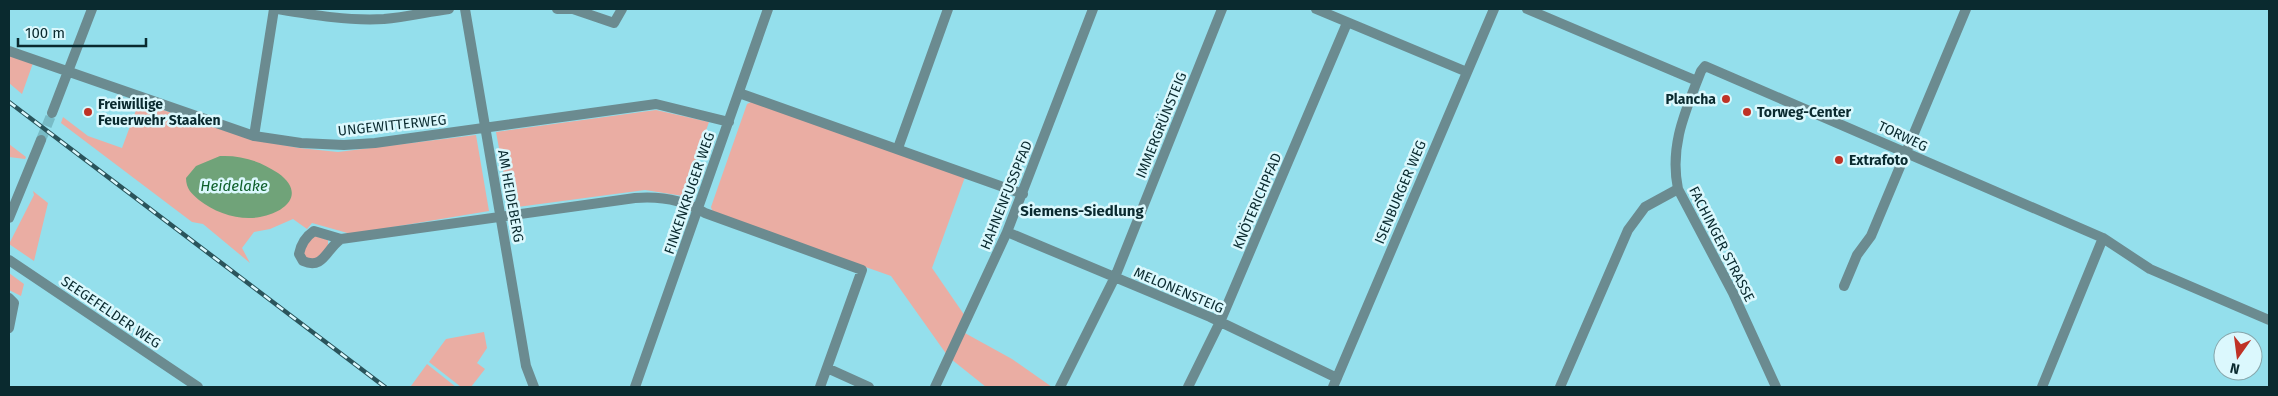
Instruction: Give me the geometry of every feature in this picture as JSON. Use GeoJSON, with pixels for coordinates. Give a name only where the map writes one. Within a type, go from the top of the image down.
{"type":"FeatureCollection","features":[{"type":"Feature","properties":{"kind":"street"},"geometry":{"type":"LineString","coordinates":[[52,113],[64,80],[69,73],[92,9]]}},
{"type":"Feature","properties":{"kind":"street"},"geometry":{"type":"LineString","coordinates":[[254,136],[276,9],[317,16],[386,19],[449,9]]}},
{"type":"Feature","properties":{"kind":"street","name":"AM HEIDEBERG"},"geometry":{"type":"LineString","coordinates":[[465,9],[526,366],[534,387]]}},
{"type":"Feature","properties":{"kind":"street"},"geometry":{"type":"LineString","coordinates":[[557,9],[573,9],[614,23],[622,9]]}},
{"type":"Feature","properties":{"kind":"street","name":"FINKENKRUGER WEG"},"geometry":{"type":"LineString","coordinates":[[635,387],[768,9]]}},
{"type":"Feature","properties":{"kind":"street"},"geometry":{"type":"LineString","coordinates":[[898,148],[948,9]]}},
{"type":"Feature","properties":{"kind":"street","name":"HAHNENFUSSPFAD"},"geometry":{"type":"LineString","coordinates":[[935,387],[1007,232],[1093,9]]}},
{"type":"Feature","properties":{"kind":"street","name":"IMMERGRÜNSTEIG"},"geometry":{"type":"LineString","coordinates":[[1060,387],[1115,277],[1222,9]]}},
{"type":"Feature","properties":{"kind":"street"},"geometry":{"type":"LineString","coordinates":[[1316,9],[1466,72]]}},
{"type":"Feature","properties":{"kind":"street","name":"ISENBURGER WEG"},"geometry":{"type":"LineString","coordinates":[[1335,383],[1494,9]]}},
{"type":"Feature","properties":{"kind":"street"},"geometry":{"type":"LineString","coordinates":[[1527,9],[1697,81]]}},
{"type":"Feature","properties":{"kind":"street"},"geometry":{"type":"LineString","coordinates":[[1844,286],[1857,255],[1871,236],[1966,9]]}},
{"type":"Feature","properties":{"kind":"street","name":"KNÖTERICHPFAD"},"geometry":{"type":"LineString","coordinates":[[1188,387],[1220,322],[1348,23]]}},
{"type":"Feature","properties":{"kind":"street","name":"UNGEWITTERWEG"},"geometry":{"type":"LineString","coordinates":[[9,51],[254,136],[301,143],[344,145],[485,128],[656,104],[728,122]]}},
{"type":"Feature","properties":{"kind":"street","name":"TORWEG"},"geometry":{"type":"LineString","coordinates":[[1697,81],[1705,66],[2104,238],[2150,269],[2269,320]]}},
{"type":"Feature","properties":{"kind":"street","name":"FACHINGER STRASSE"},"geometry":{"type":"LineString","coordinates":[[1697,81],[1679,130],[1675,149],[1675,170],[1678,189],[1733,292],[1776,387]]}},
{"type":"Feature","properties":{"kind":"street"},"geometry":{"type":"LineString","coordinates":[[739,93],[898,148],[1022,194]]}},
{"type":"Feature","properties":{"kind":"street"},"geometry":{"type":"LineString","coordinates":[[9,218],[41,140]]}},
{"type":"Feature","properties":{"kind":"street"},"geometry":{"type":"LineString","coordinates":[[1560,387],[1628,230],[1646,207],[1678,189]]}},
{"type":"Feature","properties":{"kind":"street"},"geometry":{"type":"LineString","coordinates":[[341,238],[646,197],[665,198],[862,270],[820,387]]}},
{"type":"Feature","properties":{"kind":"street","name":"MELONENSTEIG"},"geometry":{"type":"LineString","coordinates":[[1007,232],[1220,322],[1335,383]]}},
{"type":"Feature","properties":{"kind":"street"},"geometry":{"type":"LineString","coordinates":[[2042,387],[2104,238]]}},
{"type":"Feature","properties":{"kind":"street","name":"SEEGEFELDER WEG"},"geometry":{"type":"LineString","coordinates":[[9,260],[198,387]]}},
{"type":"Feature","properties":{"kind":"street"},"geometry":{"type":"LineString","coordinates":[[9,298],[14,303],[9,328]]}},
{"type":"Feature","properties":{"kind":"street"},"geometry":{"type":"LineString","coordinates":[[827,368],[869,387]]}},
{"type":"Feature","properties":{"kind":"shaded area"},"geometry":{"type":"Polygon","coordinates":[[[9,54],[33,63],[22,94],[9,83],[9,54]]]}},
{"type":"Feature","properties":{"kind":"shaded area"},"geometry":{"type":"Polygon","coordinates":[[[753,101],[965,177],[932,268],[965,316],[947,355],[891,276],[713,213],[711,207],[747,104],[753,101]]]}},
{"type":"Feature","properties":{"kind":"shaded area"},"geometry":{"type":"Polygon","coordinates":[[[139,102],[250,139],[299,148],[338,152],[476,135],[489,211],[351,234],[312,223],[307,229],[293,219],[270,229],[254,232],[242,248],[250,263],[203,224],[192,222],[61,123],[63,117],[88,136],[122,148],[139,102]]]}},
{"type":"Feature","properties":{"kind":"shaded area"},"geometry":{"type":"Polygon","coordinates":[[[656,110],[709,122],[683,196],[645,190],[510,208],[496,132],[656,110]]]}},
{"type":"Feature","properties":{"kind":"shaded area"},"geometry":{"type":"Polygon","coordinates":[[[9,144],[26,157],[25,159],[9,157],[9,144]]]}},
{"type":"Feature","properties":{"kind":"shaded area"},"geometry":{"type":"Polygon","coordinates":[[[33,191],[48,203],[34,261],[9,244],[34,195],[33,191]]]}},
{"type":"Feature","properties":{"kind":"shaded area"},"geometry":{"type":"Polygon","coordinates":[[[312,235],[328,240],[328,246],[319,260],[304,258],[303,247],[312,235]]]}},
{"type":"Feature","properties":{"kind":"shaded area"},"geometry":{"type":"Polygon","coordinates":[[[9,273],[24,284],[21,296],[9,290],[9,273]]]}},
{"type":"Feature","properties":{"kind":"shaded area"},"geometry":{"type":"Polygon","coordinates":[[[484,332],[487,348],[477,363],[485,369],[471,387],[461,387],[429,362],[446,339],[484,332]]]}},
{"type":"Feature","properties":{"kind":"shaded area"},"geometry":{"type":"Polygon","coordinates":[[[963,332],[1012,359],[1052,387],[986,387],[951,359],[963,332]]]}},
{"type":"Feature","properties":{"kind":"shaded area"},"geometry":{"type":"Polygon","coordinates":[[[427,364],[456,387],[411,386],[427,364]]]}},
{"type":"Feature","properties":{"kind":"water","name":"Heidelake"},"geometry":{"type":"Polygon","coordinates":[[[220,156],[250,160],[278,173],[291,188],[290,201],[278,211],[252,218],[228,215],[205,205],[190,191],[186,178],[196,166],[220,156]]]}},
{"type":"Feature","properties":{"kind":"tunnel"},"geometry":{"type":"LineString","coordinates":[[41,140],[52,113]]}},
{"type":"Feature","properties":{"kind":"railway"},"geometry":{"type":"LineString","coordinates":[[9,102],[385,387]]}},
{"type":"Feature","properties":{"kind":"place","name":"Plancha"},"geometry":{"type":"Point","coordinates":[1726,99]}},
{"type":"Feature","properties":{"kind":"place","name":"Freiwillige Feuerwehr Staaken"},"geometry":{"type":"Point","coordinates":[88,112]}},
{"type":"Feature","properties":{"kind":"place","name":"Torweg-Center"},"geometry":{"type":"Point","coordinates":[1747,112]}},
{"type":"Feature","properties":{"kind":"place","name":"Extrafoto"},"geometry":{"type":"Point","coordinates":[1839,160]}},
{"type":"Feature","properties":{"kind":"district","name":"Siemens-Siedlung"},"geometry":{"type":"Point","coordinates":[1082,211]}}]}
